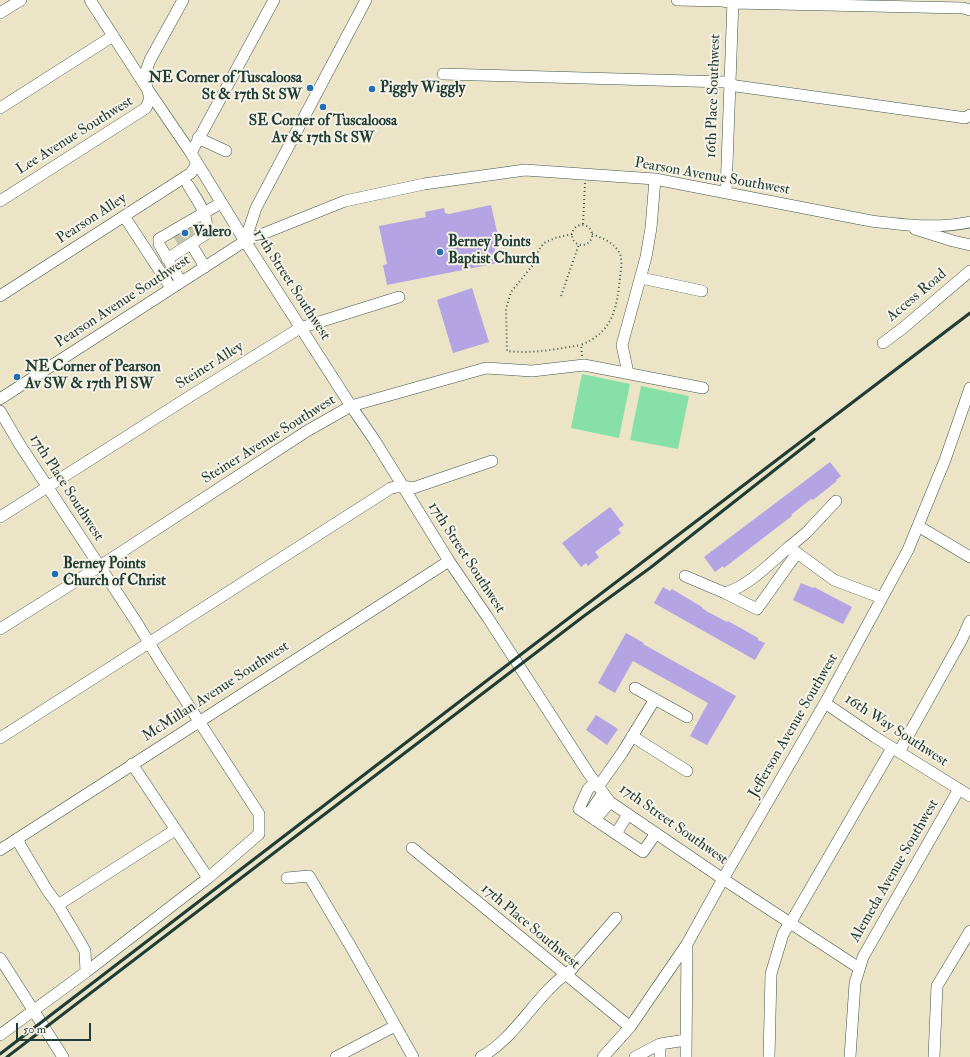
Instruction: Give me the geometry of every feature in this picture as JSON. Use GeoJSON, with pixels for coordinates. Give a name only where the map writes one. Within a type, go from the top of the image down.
{"type":"FeatureCollection","features":[{"type":"Feature","properties":{"kind":"street"},"geometry":{"type":"LineString","coordinates":[[0,13],[21,0]]}},
{"type":"Feature","properties":{"kind":"street","name":"Lee Avenue Southwest"},"geometry":{"type":"LineString","coordinates":[[0,201],[146,108],[150,98],[144,77],[150,60],[183,0]]}},
{"type":"Feature","properties":{"kind":"street","name":"Pearson Alley"},"geometry":{"type":"LineString","coordinates":[[0,296],[191,173],[198,138],[274,0]]}},
{"type":"Feature","properties":{"kind":"street"},"geometry":{"type":"LineString","coordinates":[[245,241],[256,208],[366,0]]}},
{"type":"Feature","properties":{"kind":"street"},"geometry":{"type":"LineString","coordinates":[[677,0],[962,8],[970,10]]}},
{"type":"Feature","properties":{"kind":"street","name":"17th Street Southwest"},"geometry":{"type":"LineString","coordinates":[[92,1],[146,87],[194,158],[300,328],[375,441],[449,561],[610,802],[723,879],[859,968]]}},
{"type":"Feature","properties":{"kind":"street","name":"16th Place Southwest"},"geometry":{"type":"LineString","coordinates":[[726,192],[733,1]]}},
{"type":"Feature","properties":{"kind":"street"},"geometry":{"type":"LineString","coordinates":[[0,108],[113,36]]}},
{"type":"Feature","properties":{"kind":"street"},"geometry":{"type":"LineString","coordinates":[[443,74],[725,82],[736,86],[965,118],[970,115]]}},
{"type":"Feature","properties":{"kind":"street"},"geometry":{"type":"LineString","coordinates":[[198,138],[226,151]]}},
{"type":"Feature","properties":{"kind":"street","name":"Pearson Avenue Southwest"},"geometry":{"type":"LineString","coordinates":[[0,399],[245,241],[345,201],[424,184],[525,170],[586,174],[655,179],[905,226],[956,225],[970,222]]}},
{"type":"Feature","properties":{"kind":"street"},"geometry":{"type":"LineString","coordinates":[[628,373],[622,345],[646,257],[651,228],[655,179]]}},
{"type":"Feature","properties":{"kind":"street"},"geometry":{"type":"LineString","coordinates":[[181,282],[159,244],[159,240],[176,231],[189,237],[206,234],[208,226],[204,212],[188,185]]}},
{"type":"Feature","properties":{"kind":"street"},"geometry":{"type":"LineString","coordinates":[[167,258],[189,237],[204,212],[222,203]]}},
{"type":"Feature","properties":{"kind":"street"},"geometry":{"type":"LineString","coordinates":[[124,216],[171,288]]}},
{"type":"Feature","properties":{"kind":"street"},"geometry":{"type":"LineString","coordinates":[[905,226],[970,245]]}},
{"type":"Feature","properties":{"kind":"street"},"geometry":{"type":"LineString","coordinates":[[189,237],[205,267]]}},
{"type":"Feature","properties":{"kind":"street","name":"Access Road"},"geometry":{"type":"LineString","coordinates":[[882,343],[903,328],[970,271]]}},
{"type":"Feature","properties":{"kind":"street"},"geometry":{"type":"LineString","coordinates":[[641,278],[702,291]]}},
{"type":"Feature","properties":{"kind":"street","name":"Steiner Alley"},"geometry":{"type":"LineString","coordinates":[[0,517],[300,328],[399,297]]}},
{"type":"Feature","properties":{"kind":"street","name":"Steiner Avenue Southwest"},"geometry":{"type":"LineString","coordinates":[[0,629],[100,566],[307,431],[351,406],[486,368],[532,371],[584,365],[703,388]]}},
{"type":"Feature","properties":{"kind":"street","name":"Jefferson Avenue Southwest"},"geometry":{"type":"LineString","coordinates":[[603,1057],[630,1027],[687,944],[825,704],[908,550],[967,407],[970,388]]}},
{"type":"Feature","properties":{"kind":"street","name":"17th Place Southwest"},"geometry":{"type":"LineString","coordinates":[[0,411],[20,445],[100,566],[259,814],[259,834],[208,878],[86,972],[0,1035]]}},
{"type":"Feature","properties":{"kind":"street"},"geometry":{"type":"LineString","coordinates":[[0,738],[391,488],[402,486],[413,488],[492,461]]}},
{"type":"Feature","properties":{"kind":"street"},"geometry":{"type":"LineString","coordinates":[[685,576],[725,593],[757,609],[793,550],[806,533],[836,501]]}},
{"type":"Feature","properties":{"kind":"street"},"geometry":{"type":"LineString","coordinates":[[918,526],[970,557]]}},
{"type":"Feature","properties":{"kind":"street"},"geometry":{"type":"LineString","coordinates":[[725,593],[736,590],[793,550]]}},
{"type":"Feature","properties":{"kind":"street"},"geometry":{"type":"LineString","coordinates":[[793,550],[834,580],[882,598]]}},
{"type":"Feature","properties":{"kind":"street","name":"McMillan Avenue Southwest"},"geometry":{"type":"LineString","coordinates":[[0,850],[449,561]]}},
{"type":"Feature","properties":{"kind":"street"},"geometry":{"type":"LineString","coordinates":[[769,1057],[771,974],[783,934],[896,750],[962,639],[970,621]]}},
{"type":"Feature","properties":{"kind":"street"},"geometry":{"type":"LineString","coordinates":[[636,688],[687,717]]}},
{"type":"Feature","properties":{"kind":"street"},"geometry":{"type":"LineString","coordinates":[[655,700],[599,787],[588,789],[579,809],[643,852],[656,833]]}},
{"type":"Feature","properties":{"kind":"street","name":"16th Way Southwest"},"geometry":{"type":"LineString","coordinates":[[825,704],[970,796]]}},
{"type":"Feature","properties":{"kind":"street"},"geometry":{"type":"LineString","coordinates":[[632,736],[687,771]]}},
{"type":"Feature","properties":{"kind":"street"},"geometry":{"type":"LineString","coordinates":[[132,764],[208,878]]}},
{"type":"Feature","properties":{"kind":"street","name":"Alemeda Avenue Southwest"},"geometry":{"type":"LineString","coordinates":[[859,968],[863,957],[959,790]]}},
{"type":"Feature","properties":{"kind":"street"},"geometry":{"type":"LineString","coordinates":[[591,818],[610,802]]}},
{"type":"Feature","properties":{"kind":"street"},"geometry":{"type":"LineString","coordinates":[[616,834],[628,814]]}},
{"type":"Feature","properties":{"kind":"street"},"geometry":{"type":"LineString","coordinates":[[58,905],[175,830]]}},
{"type":"Feature","properties":{"kind":"street"},"geometry":{"type":"LineString","coordinates":[[18,838],[20,845],[85,951],[86,972]]}},
{"type":"Feature","properties":{"kind":"street","name":"17th Place Southwest"},"geometry":{"type":"LineString","coordinates":[[412,848],[630,1027]]}},
{"type":"Feature","properties":{"kind":"street"},"geometry":{"type":"LineString","coordinates":[[287,878],[308,876],[351,947],[412,1057]]}},
{"type":"Feature","properties":{"kind":"street"},"geometry":{"type":"LineString","coordinates":[[481,1057],[507,1036],[542,996],[582,959],[616,918]]}},
{"type":"Feature","properties":{"kind":"street"},"geometry":{"type":"LineString","coordinates":[[934,1057],[937,986],[970,931]]}},
{"type":"Feature","properties":{"kind":"street"},"geometry":{"type":"LineString","coordinates":[[686,1057],[687,944]]}},
{"type":"Feature","properties":{"kind":"street"},"geometry":{"type":"LineString","coordinates":[[0,958],[63,1057]]}},
{"type":"Feature","properties":{"kind":"street"},"geometry":{"type":"LineString","coordinates":[[850,1057],[854,983],[859,968]]}},
{"type":"Feature","properties":{"kind":"street"},"geometry":{"type":"LineString","coordinates":[[336,1057],[395,1026]]}},
{"type":"Feature","properties":{"kind":"street"},"geometry":{"type":"LineString","coordinates":[[635,1057],[660,1044],[686,1040]]}},
{"type":"Feature","properties":{"kind":"street"},"geometry":{"type":"LineString","coordinates":[[660,1044],[660,1057]]}},
{"type":"Feature","properties":{"kind":"path"},"geometry":{"type":"LineString","coordinates":[[583,224],[586,174]]}},
{"type":"Feature","properties":{"kind":"path"},"geometry":{"type":"LineString","coordinates":[[572,234],[554,238],[544,243],[538,251],[537,260],[511,292],[506,310],[507,351],[547,351],[581,345],[594,339],[602,331],[611,317],[618,302],[622,264],[620,254],[614,245],[592,234],[588,227],[583,224]]}},
{"type":"Feature","properties":{"kind":"path"},"geometry":{"type":"LineString","coordinates":[[583,224],[574,229],[572,234],[573,239],[579,244],[583,244],[590,241],[592,234]]}},
{"type":"Feature","properties":{"kind":"path"},"geometry":{"type":"LineString","coordinates":[[561,296],[579,244]]}},
{"type":"Feature","properties":{"kind":"path"},"geometry":{"type":"LineString","coordinates":[[581,345],[584,365]]}},
{"type":"Feature","properties":{"kind":"green space"},"geometry":{"type":"Polygon","coordinates":[[[582,374],[630,384],[619,438],[571,428],[582,374]]]}},
{"type":"Feature","properties":{"kind":"green space"},"geometry":{"type":"Polygon","coordinates":[[[641,386],[689,396],[678,449],[630,440],[641,386]]]}},
{"type":"Feature","properties":{"kind":"building"},"geometry":{"type":"Polygon","coordinates":[[[491,205],[498,236],[496,236],[498,244],[494,245],[498,263],[387,285],[383,265],[387,264],[379,226],[426,217],[425,212],[444,208],[445,213],[449,214],[491,205]]]}},
{"type":"Feature","properties":{"kind":"building"},"geometry":{"type":"Polygon","coordinates":[[[472,288],[489,342],[453,353],[437,300],[472,288]]]}},
{"type":"Feature","properties":{"kind":"building"},"geometry":{"type":"Polygon","coordinates":[[[830,462],[841,476],[836,480],[837,481],[813,500],[811,499],[791,515],[792,516],[724,568],[723,566],[715,572],[704,557],[830,462]]]}},
{"type":"Feature","properties":{"kind":"building"},"geometry":{"type":"Polygon","coordinates":[[[610,507],[624,525],[618,529],[621,533],[595,552],[599,557],[588,566],[586,563],[581,567],[562,543],[610,507]]]}},
{"type":"Feature","properties":{"kind":"building"},"geometry":{"type":"Polygon","coordinates":[[[801,583],[813,588],[814,587],[852,607],[843,624],[793,600],[801,583]]]}},
{"type":"Feature","properties":{"kind":"building"},"geometry":{"type":"Polygon","coordinates":[[[663,587],[670,591],[672,589],[708,612],[727,622],[728,621],[765,643],[755,660],[654,603],[663,587]]]}},
{"type":"Feature","properties":{"kind":"building"},"geometry":{"type":"Polygon","coordinates":[[[626,633],[736,696],[707,745],[690,736],[708,703],[633,661],[615,693],[598,683],[626,633]]]}},
{"type":"Feature","properties":{"kind":"building"},"geometry":{"type":"Polygon","coordinates":[[[596,715],[618,729],[607,745],[586,730],[596,715]]]}},
{"type":"Feature","properties":{"kind":"tunnel"},"geometry":{"type":"LineString","coordinates":[[187,226],[193,235]]}},
{"type":"Feature","properties":{"kind":"tunnel"},"geometry":{"type":"LineString","coordinates":[[177,232],[183,242]]}},
{"type":"Feature","properties":{"kind":"railway"},"geometry":{"type":"LineString","coordinates":[[0,1054],[515,659],[970,313]]}},
{"type":"Feature","properties":{"kind":"railway"},"geometry":{"type":"LineString","coordinates":[[7,1057],[584,616],[650,568],[814,439]]}},
{"type":"Feature","properties":{"kind":"place","name":"NE Corner of Tuscaloosa St & 17th St SW"},"geometry":{"type":"Point","coordinates":[310,88]}},
{"type":"Feature","properties":{"kind":"place","name":"Piggly Wiggly"},"geometry":{"type":"Point","coordinates":[372,89]}},
{"type":"Feature","properties":{"kind":"place","name":"SE Corner of Tuscaloosa Av & 17th St SW"},"geometry":{"type":"Point","coordinates":[323,107]}},
{"type":"Feature","properties":{"kind":"place","name":"Valero"},"geometry":{"type":"Point","coordinates":[185,233]}},
{"type":"Feature","properties":{"kind":"place","name":"Berney Points Baptist Church"},"geometry":{"type":"Point","coordinates":[440,252]}},
{"type":"Feature","properties":{"kind":"place","name":"NE Corner of Pearson Av SW & 17th Pl SW"},"geometry":{"type":"Point","coordinates":[17,377]}},
{"type":"Feature","properties":{"kind":"place","name":"Berney Points Church of Christ"},"geometry":{"type":"Point","coordinates":[55,574]}}]}
